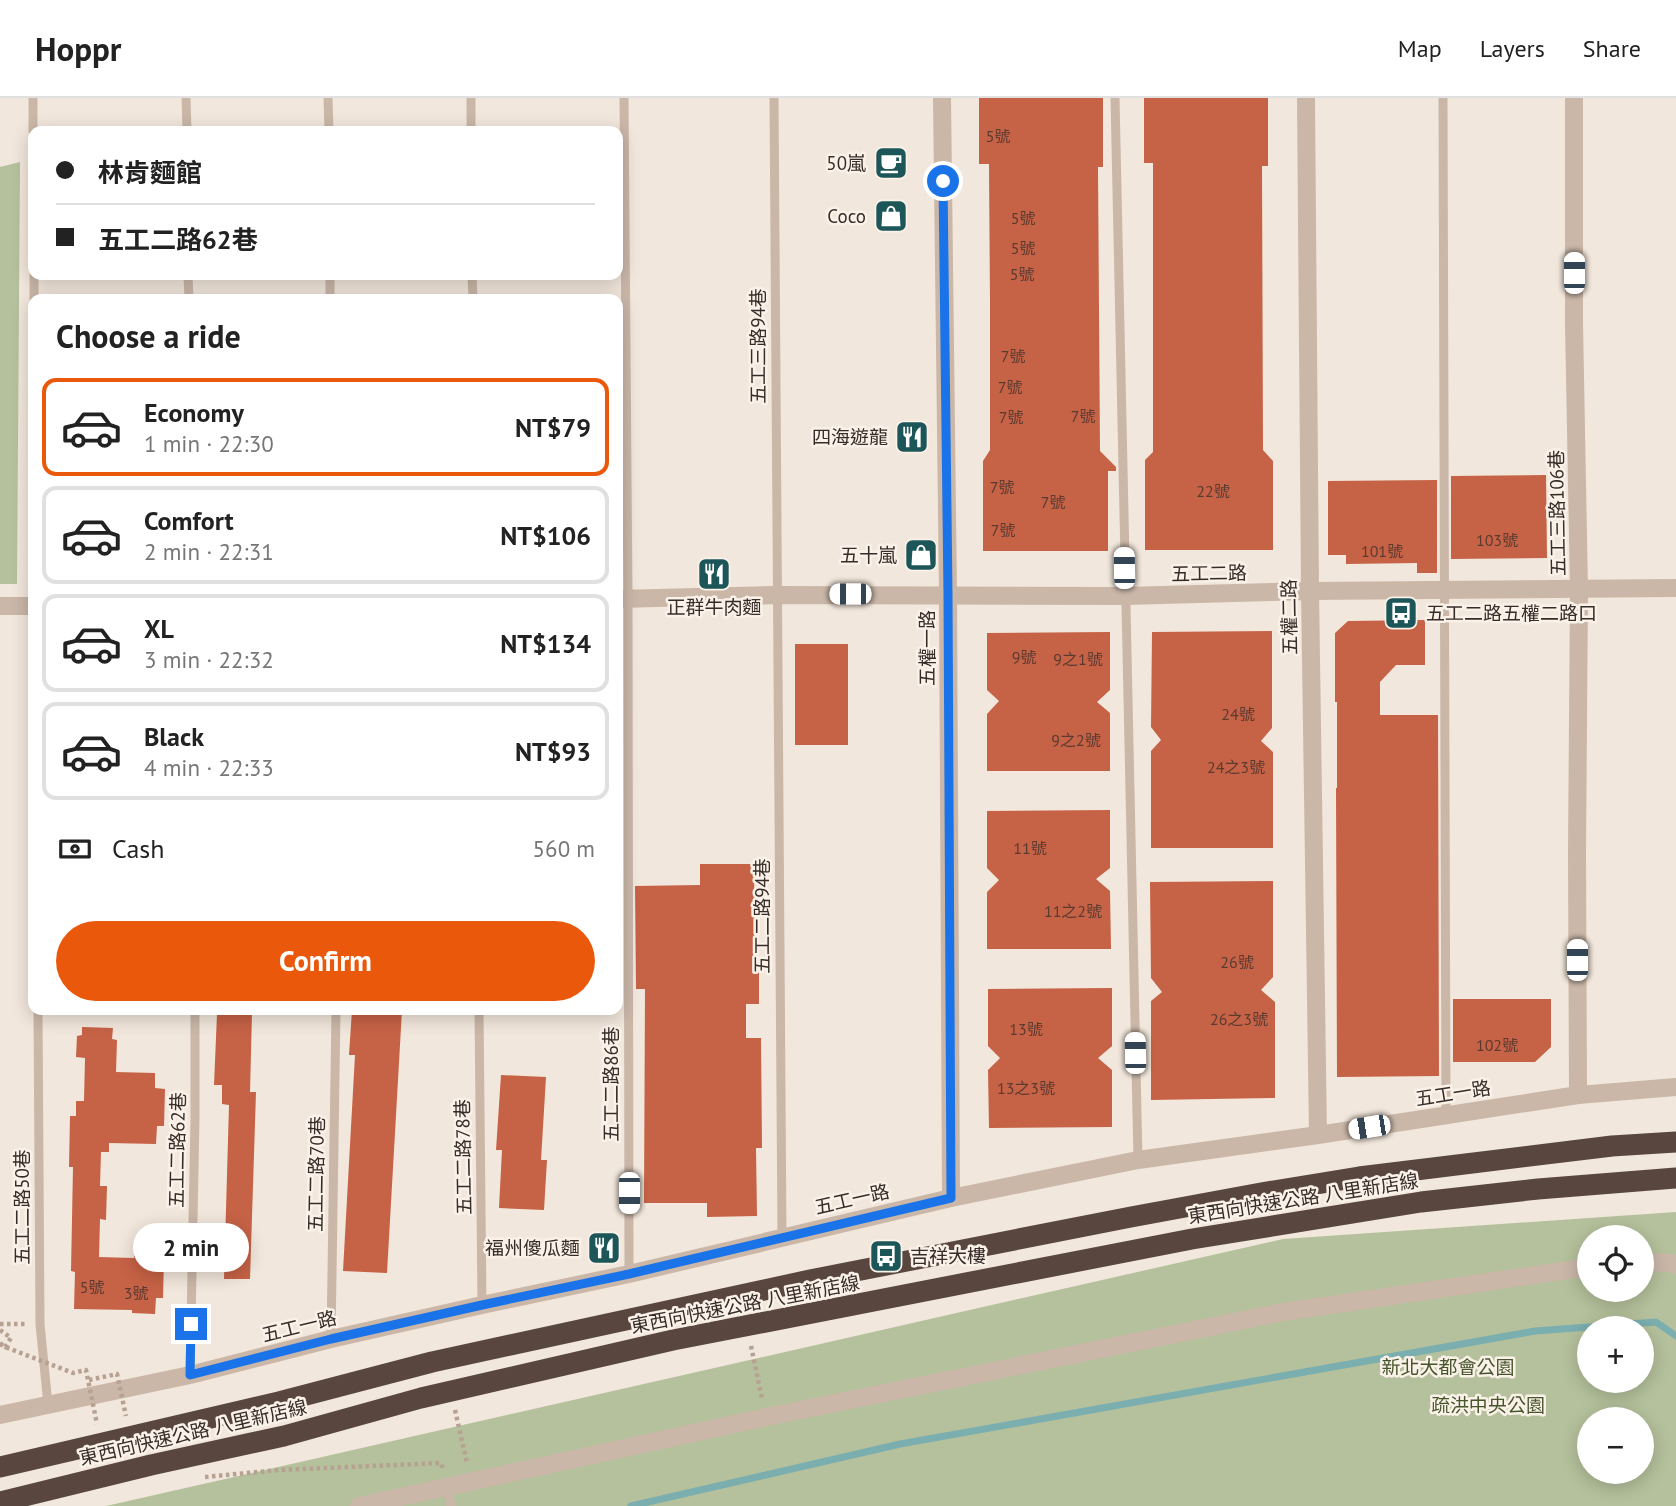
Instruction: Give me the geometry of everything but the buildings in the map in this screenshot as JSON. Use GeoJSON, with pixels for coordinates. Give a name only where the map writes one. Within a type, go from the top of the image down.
{"type":"FeatureCollection","features":[{"type":"Feature","properties":{"kind":"highway","name":"東西向快速公路 八里新店線"},"geometry":{"type":"LineString","coordinates":[[0,1467],[279,1402],[432,1362],[810,1280],[1131,1217],[1359,1177],[1612,1146],[1676,1142]]}},
{"type":"Feature","properties":{"kind":"highway","name":"東西向快速公路 八里新店線"},"geometry":{"type":"LineString","coordinates":[[0,1502],[284,1436],[421,1398],[673,1340],[1165,1244],[1421,1202],[1676,1178]]}},
{"type":"Feature","properties":{"kind":"street","name":"五權一路"},"geometry":{"type":"LineString","coordinates":[[942,98],[951,1198]]}},
{"type":"Feature","properties":{"kind":"street","name":"五權二路"},"geometry":{"type":"LineString","coordinates":[[1306,98],[1318,1135]]}},
{"type":"Feature","properties":{"kind":"street","name":"五工三路106巷"},"geometry":{"type":"LineString","coordinates":[[1574,98],[1574,323],[1579,589],[1577,1095]]}},
{"type":"Feature","properties":{"kind":"street","name":"五工二路"},"geometry":{"type":"LineString","coordinates":[[623,599],[777,594],[1125,596],[1310,591],[1676,588]]}},
{"type":"Feature","properties":{"kind":"street"},"geometry":{"type":"LineString","coordinates":[[0,606],[28,606]]}},
{"type":"Feature","properties":{"kind":"street","name":"五工一路"},"geometry":{"type":"LineString","coordinates":[[0,1415],[190,1375],[331,1339],[629,1274],[951,1198],[1138,1160],[1577,1095],[1676,1087]]}},
{"type":"Feature","properties":{"kind":"street"},"geometry":{"type":"LineString","coordinates":[[1654,1262],[1676,1265]]}},
{"type":"Feature","properties":{"kind":"street"},"geometry":{"type":"LineString","coordinates":[[359,1506],[766,1417],[1283,1312],[1577,1269]]}},
{"type":"Feature","properties":{"kind":"lane"},"geometry":{"type":"LineString","coordinates":[[33,98],[33,126]]}},
{"type":"Feature","properties":{"kind":"lane"},"geometry":{"type":"LineString","coordinates":[[186,98],[187,126]]}},
{"type":"Feature","properties":{"kind":"lane"},"geometry":{"type":"LineString","coordinates":[[328,98],[329,126]]}},
{"type":"Feature","properties":{"kind":"lane"},"geometry":{"type":"LineString","coordinates":[[471,98],[471,126]]}},
{"type":"Feature","properties":{"kind":"lane","name":"五工二路86巷"},"geometry":{"type":"LineString","coordinates":[[624,98],[623,599],[629,1274]]}},
{"type":"Feature","properties":{"kind":"lane","name":"五工三路94巷"},"geometry":{"type":"LineString","coordinates":[[774,98],[777,594]]}},
{"type":"Feature","properties":{"kind":"lane"},"geometry":{"type":"LineString","coordinates":[[1115,98],[1138,1160]]}},
{"type":"Feature","properties":{"kind":"lane"},"geometry":{"type":"LineString","coordinates":[[1443,98],[1446,1115]]}},
{"type":"Feature","properties":{"kind":"lane","name":"五工二路94巷"},"geometry":{"type":"LineString","coordinates":[[777,594],[782,1238]]}},
{"type":"Feature","properties":{"kind":"lane","name":"五工二路50巷"},"geometry":{"type":"LineString","coordinates":[[38,1015],[40,1324],[48,1405]]}},
{"type":"Feature","properties":{"kind":"lane","name":"五工二路62巷"},"geometry":{"type":"LineString","coordinates":[[190,1375],[195,1015]]}},
{"type":"Feature","properties":{"kind":"lane","name":"五工二路70巷"},"geometry":{"type":"LineString","coordinates":[[331,1339],[335,1015]]}},
{"type":"Feature","properties":{"kind":"lane","name":"五工二路78巷"},"geometry":{"type":"LineString","coordinates":[[479,1015],[482,1305]]}},
{"type":"Feature","properties":{"kind":"lane"},"geometry":{"type":"LineString","coordinates":[[447,1487],[451,1506]]}},
{"type":"Feature","properties":{"kind":"path"},"geometry":{"type":"LineString","coordinates":[[0,1324],[40,1324]]}},
{"type":"Feature","properties":{"kind":"path"},"geometry":{"type":"LineString","coordinates":[[0,1331],[11,1338],[5,1347],[0,1344]]}},
{"type":"Feature","properties":{"kind":"path"},"geometry":{"type":"LineString","coordinates":[[749,1339],[766,1417]]}},
{"type":"Feature","properties":{"kind":"path"},"geometry":{"type":"LineString","coordinates":[[0,1344],[73,1373],[86,1370],[99,1434]]}},
{"type":"Feature","properties":{"kind":"path"},"geometry":{"type":"LineString","coordinates":[[89,1380],[117,1374],[128,1428]]}},
{"type":"Feature","properties":{"kind":"path"},"geometry":{"type":"LineString","coordinates":[[454,1405],[471,1481]]}},
{"type":"Feature","properties":{"kind":"path"},"geometry":{"type":"LineString","coordinates":[[201,1477],[279,1469],[442,1463],[447,1487]]}},
{"type":"Feature","properties":{"kind":"green space"},"geometry":{"type":"Polygon","coordinates":[[[20,162],[17,584],[0,584],[0,167],[20,162]]]}},
{"type":"Feature","properties":{"kind":"green space","name":"新北大都會公園"},"geometry":{"type":"Polygon","coordinates":[[[1676,1212],[1676,1506],[106,1506],[1283,1239],[1676,1212]]]}},
{"type":"Feature","properties":{"kind":"waterway"},"geometry":{"type":"LineString","coordinates":[[631,1506],[900,1444],[1535,1331],[1656,1322],[1676,1336]]}},
{"type":"Feature","properties":{"kind":"place","name":"50嵐"},"geometry":{"type":"Point","coordinates":[891,163]}},
{"type":"Feature","properties":{"kind":"place","name":"Coco"},"geometry":{"type":"Point","coordinates":[891,216]}},
{"type":"Feature","properties":{"kind":"place","name":"四海遊龍"},"geometry":{"type":"Point","coordinates":[912,437]}},
{"type":"Feature","properties":{"kind":"place","name":"五十嵐"},"geometry":{"type":"Point","coordinates":[921,555]}},
{"type":"Feature","properties":{"kind":"place","name":"正群牛肉麵"},"geometry":{"type":"Point","coordinates":[714,574]}},
{"type":"Feature","properties":{"kind":"place","name":"五工二路五權二路口"},"geometry":{"type":"Point","coordinates":[1401,613]}},
{"type":"Feature","properties":{"kind":"place","name":"福州傻瓜麵"},"geometry":{"type":"Point","coordinates":[604,1248]}},
{"type":"Feature","properties":{"kind":"place","name":"吉祥大樓"},"geometry":{"type":"Point","coordinates":[886,1256]}},
{"type":"Feature","properties":{"kind":"route"},"geometry":{"type":"LineString","coordinates":[[191,1324],[190,1375],[331,1339],[629,1274],[951,1198],[943,181]]}},
{"type":"Feature","properties":{"kind":"park label","name":"疏洪中央公園"},"geometry":{"type":"Point","coordinates":[1488,1405]}}]}
